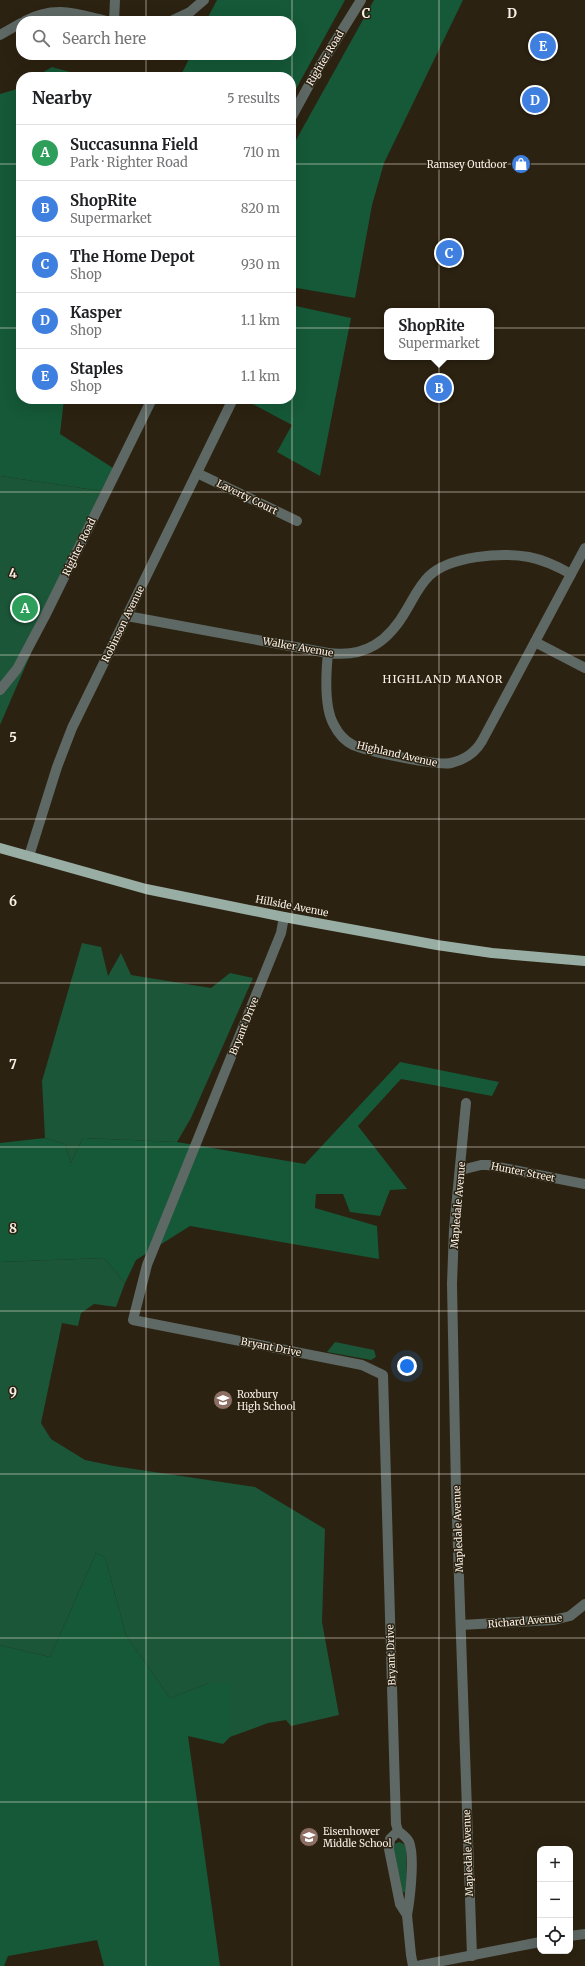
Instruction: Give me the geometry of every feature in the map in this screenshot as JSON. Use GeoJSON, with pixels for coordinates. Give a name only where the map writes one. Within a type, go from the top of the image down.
{"type":"FeatureCollection","features":[{"type":"Feature","properties":{"kind":"main road","name":"Hillside Avenue"},"geometry":{"type":"LineString","coordinates":[[0,848],[146,889],[284,917],[437,945],[492,953],[585,961]]}},
{"type":"Feature","properties":{"kind":"street"},"geometry":{"type":"LineString","coordinates":[[114,16],[115,0]]}},
{"type":"Feature","properties":{"kind":"street"},"geometry":{"type":"LineString","coordinates":[[182,16],[190,12],[204,0]]}},
{"type":"Feature","properties":{"kind":"street","name":"Righter Road"},"geometry":{"type":"LineString","coordinates":[[296,109],[315,74],[361,0]]}},
{"type":"Feature","properties":{"kind":"street"},"geometry":{"type":"LineString","coordinates":[[34,16],[49,12],[66,11],[86,16]]}},
{"type":"Feature","properties":{"kind":"street"},"geometry":{"type":"LineString","coordinates":[[0,35],[16,26]]}},
{"type":"Feature","properties":{"kind":"street","name":"Righter Road"},"geometry":{"type":"LineString","coordinates":[[0,690],[17,669],[45,616],[150,404]]}},
{"type":"Feature","properties":{"kind":"street","name":"Robinson Avenue"},"geometry":{"type":"LineString","coordinates":[[29,856],[57,767],[72,728],[231,404]]}},
{"type":"Feature","properties":{"kind":"street","name":"Laverty Court"},"geometry":{"type":"LineString","coordinates":[[197,472],[297,521]]}},
{"type":"Feature","properties":{"kind":"street","name":"Highland Avenue"},"geometry":{"type":"LineString","coordinates":[[328,653],[326,670],[328,706],[333,724],[345,740],[364,748],[424,762],[446,764],[465,758],[478,748],[585,548]]}},
{"type":"Feature","properties":{"kind":"street","name":"Walker Avenue"},"geometry":{"type":"LineString","coordinates":[[127,616],[338,655],[360,651],[384,640],[396,628],[420,587],[430,575],[452,563],[504,556],[528,557],[556,565],[571,574]]}},
{"type":"Feature","properties":{"kind":"street"},"geometry":{"type":"LineString","coordinates":[[535,642],[585,668]]}},
{"type":"Feature","properties":{"kind":"street","name":"Bryant Drive"},"geometry":{"type":"LineString","coordinates":[[284,917],[281,933],[146,1265],[132,1320],[362,1365],[383,1375],[396,1824],[398,1831]]}},
{"type":"Feature","properties":{"kind":"street","name":"Mapledale Avenue"},"geometry":{"type":"LineString","coordinates":[[466,1103],[461,1170],[454,1230],[452,1284],[472,1956]]}},
{"type":"Feature","properties":{"kind":"street","name":"Hunter Street"},"geometry":{"type":"LineString","coordinates":[[461,1170],[481,1165],[585,1184]]}},
{"type":"Feature","properties":{"kind":"street","name":"Richard Avenue"},"geometry":{"type":"LineString","coordinates":[[462,1625],[554,1620],[570,1616],[585,1604]]}},
{"type":"Feature","properties":{"kind":"street"},"geometry":{"type":"LineString","coordinates":[[407,1915],[400,1904],[389,1849],[390,1839],[398,1831],[406,1837],[411,1846],[411,1895],[407,1915],[411,1955],[414,1966]]}},
{"type":"Feature","properties":{"kind":"street"},"geometry":{"type":"LineString","coordinates":[[573,1936],[585,1934]]}},
{"type":"Feature","properties":{"kind":"street"},"geometry":{"type":"LineString","coordinates":[[417,1966],[452,1963],[472,1956],[537,1943]]}},
{"type":"Feature","properties":{"kind":"green space"},"geometry":{"type":"Polygon","coordinates":[[[217,0],[345,0],[296,89],[296,72],[182,72],[188,60],[296,60],[296,16],[209,16],[217,0]]]}},
{"type":"Feature","properties":{"kind":"green space"},"geometry":{"type":"Polygon","coordinates":[[[374,0],[463,0],[384,163],[372,205],[355,298],[296,288],[296,140],[374,0]]]}},
{"type":"Feature","properties":{"kind":"green space"},"geometry":{"type":"Polygon","coordinates":[[[52,67],[70,72],[44,72],[52,67]]]}},
{"type":"Feature","properties":{"kind":"green space"},"geometry":{"type":"Polygon","coordinates":[[[16,89],[16,404],[63,404],[60,434],[113,468],[101,491],[0,476],[0,94],[16,89]]]}},
{"type":"Feature","properties":{"kind":"green space"},"geometry":{"type":"Polygon","coordinates":[[[296,306],[351,318],[320,476],[277,452],[292,425],[252,404],[296,404],[296,306]]]}},
{"type":"Feature","properties":{"kind":"green space"},"geometry":{"type":"Polygon","coordinates":[[[0,476],[101,491],[0,725],[0,476]]]}},
{"type":"Feature","properties":{"kind":"green space"},"geometry":{"type":"Polygon","coordinates":[[[82,943],[101,947],[108,976],[121,953],[131,975],[211,988],[230,973],[253,978],[191,1118],[177,1142],[83,1138],[71,1163],[65,1144],[45,1138],[42,1081],[82,943]]]}},
{"type":"Feature","properties":{"kind":"green space"},"geometry":{"type":"Polygon","coordinates":[[[400,1062],[499,1082],[492,1096],[401,1079],[358,1126],[407,1189],[390,1190],[380,1216],[350,1212],[343,1194],[316,1194],[315,1208],[377,1226],[379,1259],[190,1226],[136,1260],[125,1283],[104,1258],[0,1262],[0,1143],[45,1138],[65,1144],[71,1163],[83,1138],[177,1142],[305,1164],[400,1062]]]}},
{"type":"Feature","properties":{"kind":"green space"},"geometry":{"type":"Polygon","coordinates":[[[104,1258],[125,1283],[116,1307],[94,1304],[81,1313],[78,1326],[62,1323],[41,1423],[51,1439],[85,1460],[114,1466],[255,1487],[325,1529],[322,1622],[339,1715],[291,1726],[286,1720],[268,1723],[230,1737],[230,1683],[209,1683],[170,1698],[126,1635],[105,1557],[96,1553],[50,1657],[0,1645],[0,1262],[104,1258]]]}},
{"type":"Feature","properties":{"kind":"green space"},"geometry":{"type":"Polygon","coordinates":[[[335,1342],[374,1350],[376,1357],[371,1360],[327,1352],[335,1342]]]}},
{"type":"Feature","properties":{"kind":"green space"},"geometry":{"type":"Polygon","coordinates":[[[96,1553],[105,1557],[126,1635],[170,1698],[209,1683],[230,1683],[230,1737],[223,1744],[188,1736],[220,1966],[104,1966],[97,1940],[8,1956],[4,1966],[0,1966],[0,1645],[50,1657],[96,1553]]]}},
{"type":"Feature","properties":{"kind":"green space"},"geometry":{"type":"Polygon","coordinates":[[[399,1842],[404,1844],[406,1848],[407,1891],[405,1893],[402,1891],[394,1849],[395,1844],[399,1842]]]}},
{"type":"Feature","properties":{"kind":"place","name":"Staples"},"geometry":{"type":"Point","coordinates":[543,46]}},
{"type":"Feature","properties":{"kind":"place","name":"Kasper"},"geometry":{"type":"Point","coordinates":[535,100]}},
{"type":"Feature","properties":{"kind":"place","name":"Ramsey Outdoor"},"geometry":{"type":"Point","coordinates":[521,164]}},
{"type":"Feature","properties":{"kind":"place","name":"The Home Depot"},"geometry":{"type":"Point","coordinates":[449,253]}},
{"type":"Feature","properties":{"kind":"place","name":"ShopRite"},"geometry":{"type":"Point","coordinates":[439,388]}},
{"type":"Feature","properties":{"kind":"place","name":"Succasunna Field"},"geometry":{"type":"Point","coordinates":[25,608]}},
{"type":"Feature","properties":{"kind":"place","name":"Roxbury High School"},"geometry":{"type":"Point","coordinates":[223,1400]}},
{"type":"Feature","properties":{"kind":"place","name":"Eisenhower Middle School"},"geometry":{"type":"Point","coordinates":[309,1837]}},
{"type":"Feature","properties":{"kind":"district","name":"HIGHLAND MANOR"},"geometry":{"type":"Point","coordinates":[443,679]}}]}
